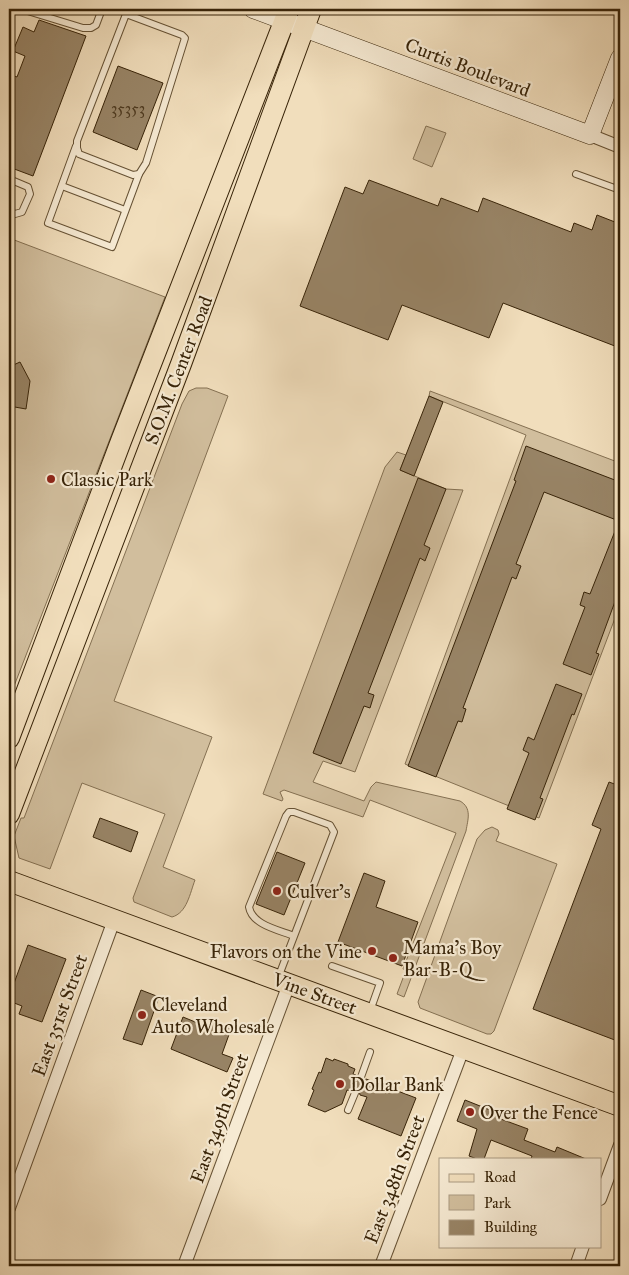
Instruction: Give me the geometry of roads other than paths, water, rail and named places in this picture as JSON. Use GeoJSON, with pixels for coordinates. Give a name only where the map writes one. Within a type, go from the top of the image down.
{"type":"FeatureCollection","features":[{"type":"Feature","properties":{"kind":"main road","name":"S.O.M. Center Road"},"geometry":{"type":"LineString","coordinates":[[9,814],[181,364],[311,9]]}},
{"type":"Feature","properties":{"kind":"main road","name":"S.O.M. Center Road"},"geometry":{"type":"LineString","coordinates":[[9,738],[121,441],[287,15]]}},
{"type":"Feature","properties":{"kind":"main road","name":"Vine Street"},"geometry":{"type":"LineString","coordinates":[[9,881],[620,1106]]}},
{"type":"Feature","properties":{"kind":"street","name":"Curtis Boulevard"},"geometry":{"type":"LineString","coordinates":[[253,9],[287,15],[304,28],[590,135]]}},
{"type":"Feature","properties":{"kind":"street"},"geometry":{"type":"LineString","coordinates":[[619,62],[590,135],[620,147]]}},
{"type":"Feature","properties":{"kind":"street","name":"East 351st Street"},"geometry":{"type":"LineString","coordinates":[[9,1208],[114,920]]}},
{"type":"Feature","properties":{"kind":"street","name":"East 349th Street"},"geometry":{"type":"LineString","coordinates":[[184,1266],[283,982]]}},
{"type":"Feature","properties":{"kind":"street","name":"East 348th Street"},"geometry":{"type":"LineString","coordinates":[[382,1266],[463,1049]]}},
{"type":"Feature","properties":{"kind":"street"},"geometry":{"type":"LineString","coordinates":[[602,1194],[620,1144]]}},
{"type":"Feature","properties":{"kind":"street"},"geometry":{"type":"LineString","coordinates":[[576,1266],[582,1248]]}},
{"type":"Feature","properties":{"kind":"lane"},"geometry":{"type":"LineString","coordinates":[[21,9],[84,28],[91,28],[96,25],[102,9]]}},
{"type":"Feature","properties":{"kind":"lane"},"geometry":{"type":"LineString","coordinates":[[127,11],[185,38],[146,163],[139,174],[112,247],[48,223],[127,11]]}},
{"type":"Feature","properties":{"kind":"lane"},"geometry":{"type":"LineString","coordinates":[[77,145],[79,154],[133,175],[139,174]]}},
{"type":"Feature","properties":{"kind":"lane"},"geometry":{"type":"LineString","coordinates":[[576,174],[620,190]]}},
{"type":"Feature","properties":{"kind":"lane"},"geometry":{"type":"LineString","coordinates":[[9,179],[28,187],[30,194],[22,212],[16,214],[9,212]]}},
{"type":"Feature","properties":{"kind":"lane"},"geometry":{"type":"LineString","coordinates":[[62,186],[125,210]]}},
{"type":"Feature","properties":{"kind":"lane"},"geometry":{"type":"LineString","coordinates":[[283,982],[294,936],[334,832],[330,825],[294,812],[289,812],[249,907],[250,913],[255,919],[294,936]]}},
{"type":"Feature","properties":{"kind":"lane"},"geometry":{"type":"LineString","coordinates":[[332,966],[380,983],[369,1014]]}},
{"type":"Feature","properties":{"kind":"lane"},"geometry":{"type":"LineString","coordinates":[[361,1077],[370,1052]]}},
{"type":"Feature","properties":{"kind":"lane"},"geometry":{"type":"LineString","coordinates":[[348,1110],[355,1093]]}},
{"type":"Feature","properties":{"kind":"place","name":"Classic Park"},"geometry":{"type":"Point","coordinates":[51,479]}},
{"type":"Feature","properties":{"kind":"place","name":"Culver's"},"geometry":{"type":"Point","coordinates":[277,891]}},
{"type":"Feature","properties":{"kind":"place","name":"Flavors on the Vine"},"geometry":{"type":"Point","coordinates":[372,951]}},
{"type":"Feature","properties":{"kind":"place","name":"Mama's Boy Bar-B-Q"},"geometry":{"type":"Point","coordinates":[393,958]}},
{"type":"Feature","properties":{"kind":"place","name":"Cleveland Auto Wholesale"},"geometry":{"type":"Point","coordinates":[142,1015]}},
{"type":"Feature","properties":{"kind":"place","name":"Dollar Bank"},"geometry":{"type":"Point","coordinates":[340,1084]}},
{"type":"Feature","properties":{"kind":"place","name":"Over the Fence"},"geometry":{"type":"Point","coordinates":[470,1112]}}]}
